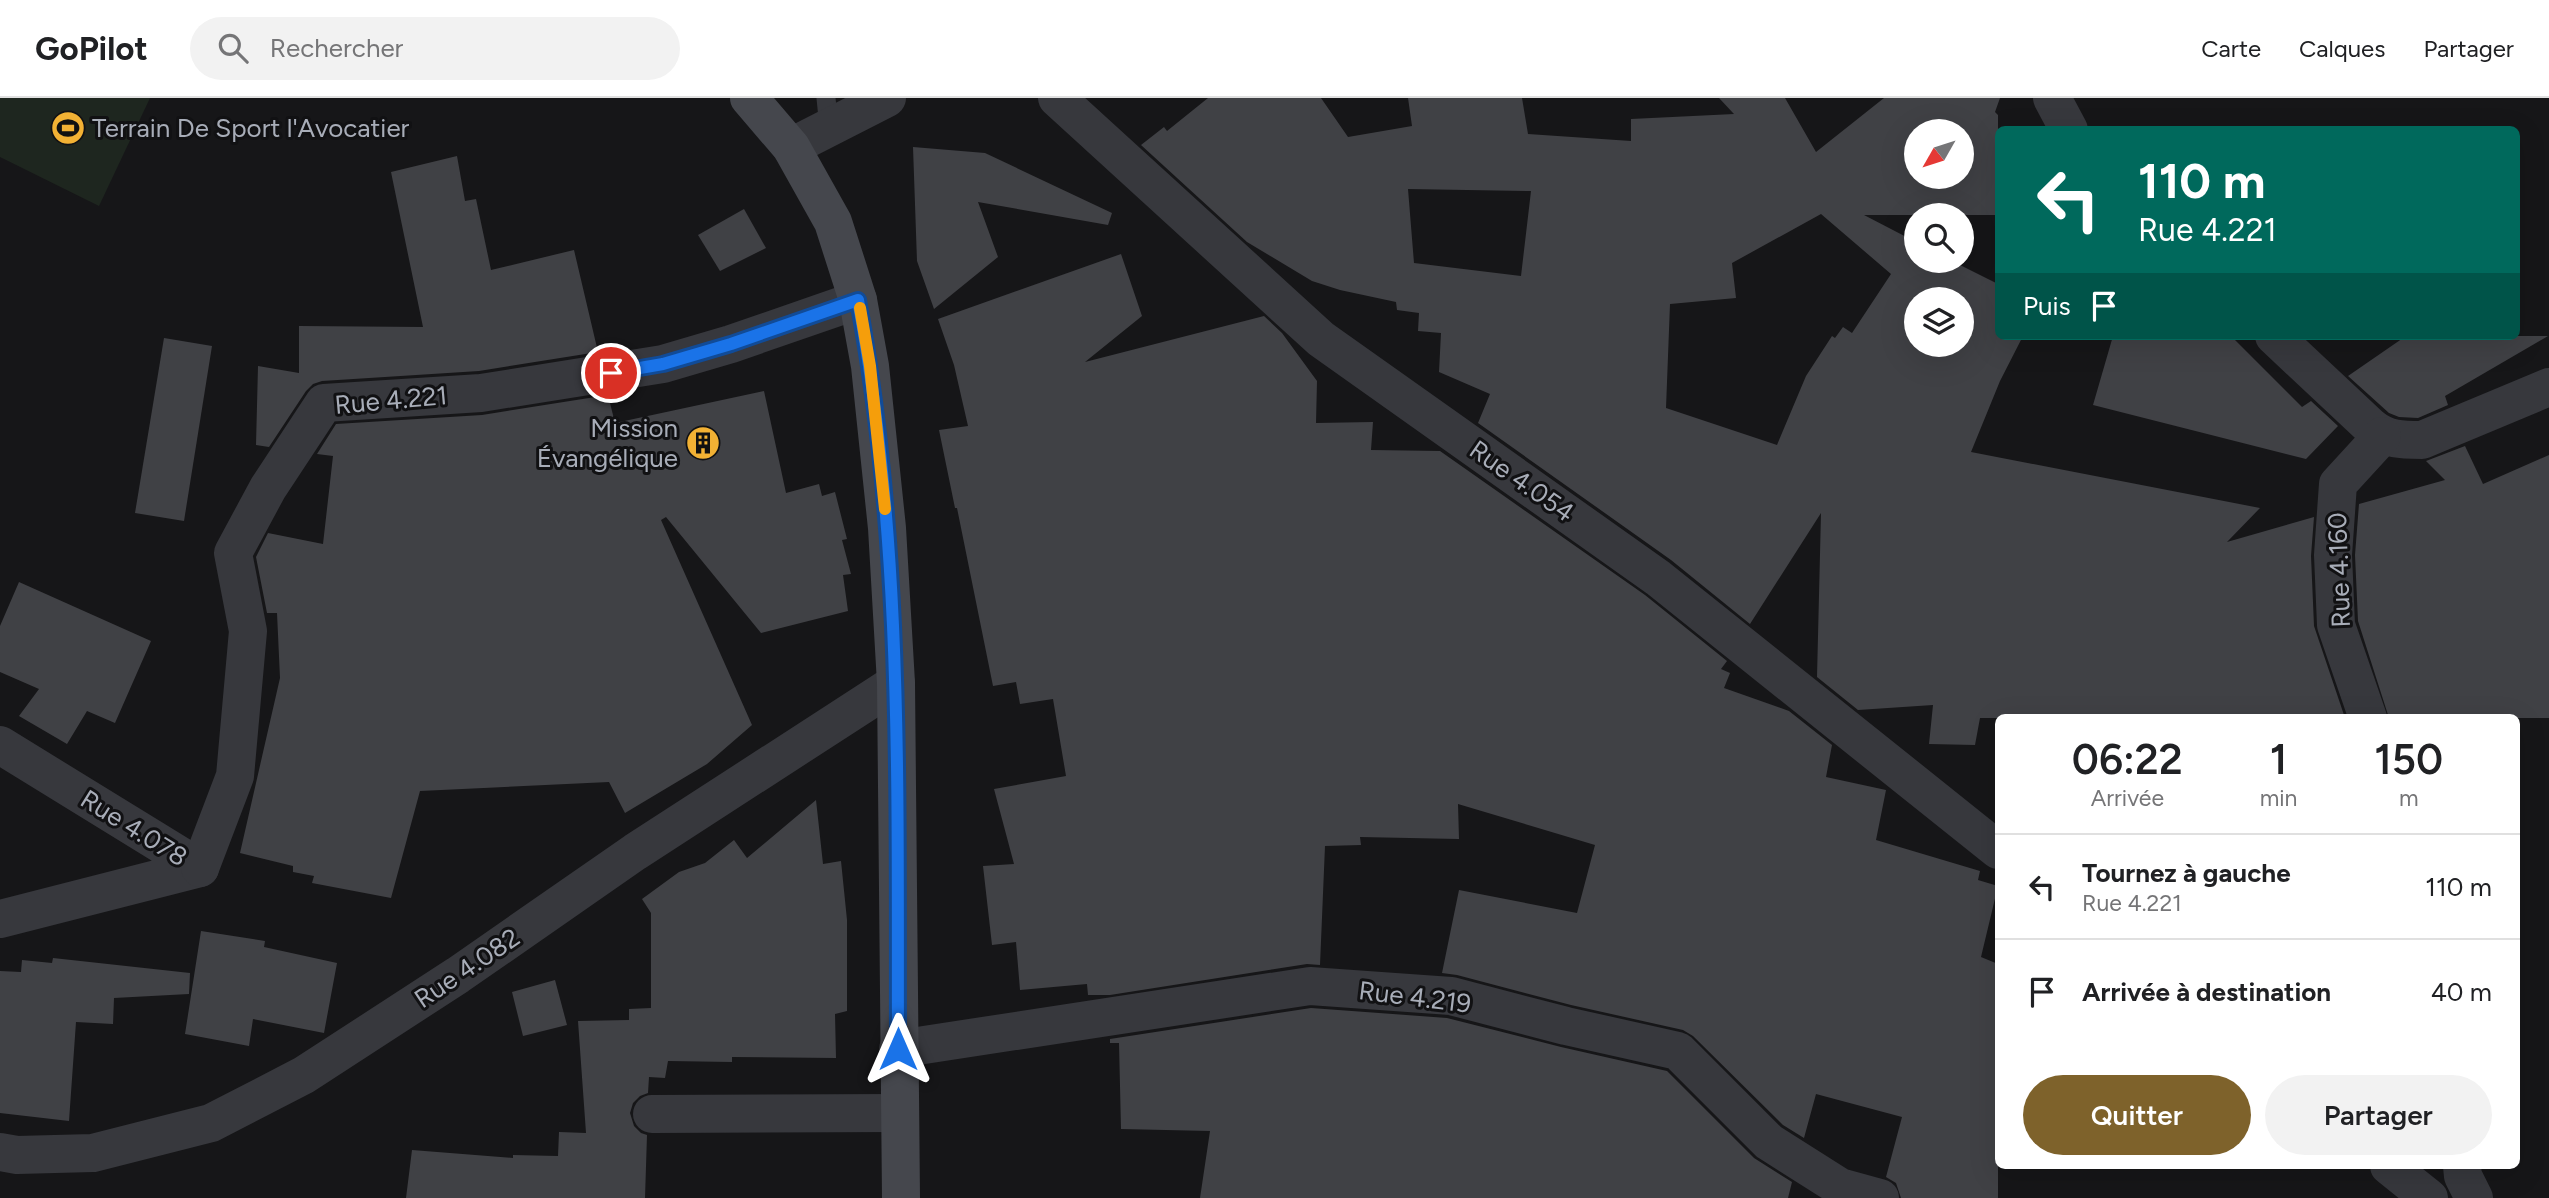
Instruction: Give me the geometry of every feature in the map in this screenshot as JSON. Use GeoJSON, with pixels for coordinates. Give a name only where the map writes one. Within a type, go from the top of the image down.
{"type":"FeatureCollection","features":[{"type":"Feature","properties":{"kind":"main road"},"geometry":{"type":"LineString","coordinates":[[749,98],[791,147],[833,222],[858,300],[870,366],[887,528],[896,683],[901,1198]]}},
{"type":"Feature","properties":{"kind":"street"},"geometry":{"type":"LineString","coordinates":[[791,147],[827,113],[887,98]]}},
{"type":"Feature","properties":{"kind":"street","name":"Rue 4.054"},"geometry":{"type":"LineString","coordinates":[[1057,98],[1321,339],[1658,578],[1995,848]]}},
{"type":"Feature","properties":{"kind":"street"},"geometry":{"type":"LineString","coordinates":[[2052,98],[2067,126]]}},
{"type":"Feature","properties":{"kind":"street","name":"Rue 4.221"},"geometry":{"type":"LineString","coordinates":[[200,868],[235,776],[248,631],[233,554],[268,488],[324,403],[481,393],[663,364],[731,344],[858,300]]}},
{"type":"Feature","properties":{"kind":"street"},"geometry":{"type":"LineString","coordinates":[[2278,340],[2382,436],[2400,440],[2422,440],[2549,387]]}},
{"type":"Feature","properties":{"kind":"street","name":"Rue 4.160"},"geometry":{"type":"LineString","coordinates":[[2367,714],[2336,625],[2333,555],[2339,484],[2382,436]]}},
{"type":"Feature","properties":{"kind":"street","name":"Rue 4.082"},"geometry":{"type":"LineString","coordinates":[[0,1152],[17,1155],[93,1153],[211,1123],[304,1075],[458,975],[635,852],[896,683]]}},
{"type":"Feature","properties":{"kind":"street","name":"Rue 4.078"},"geometry":{"type":"LineString","coordinates":[[0,745],[200,868]]}},
{"type":"Feature","properties":{"kind":"street","name":"Rue 4.078"},"geometry":{"type":"LineString","coordinates":[[0,919],[200,868]]}},
{"type":"Feature","properties":{"kind":"street","name":"Rue 4.219"},"geometry":{"type":"LineString","coordinates":[[898,1049],[1310,986],[1451,996],[1678,1051],[1769,1142],[1840,1187],[1880,1198]]}},
{"type":"Feature","properties":{"kind":"street"},"geometry":{"type":"LineString","coordinates":[[652,1114],[900,1113]]}},
{"type":"Feature","properties":{"kind":"street"},"geometry":{"type":"LineString","coordinates":[[2393,1169],[2429,1198]]}},
{"type":"Feature","properties":{"kind":"street"},"geometry":{"type":"LineString","coordinates":[[2462,1169],[2474,1198]]}},
{"type":"Feature","properties":{"kind":"shaded area","name":"Terrain De Sport l'Avocatier"},"geometry":{"type":"Polygon","coordinates":[[[0,98],[150,98],[99,206],[0,157],[0,98]]]}},
{"type":"Feature","properties":{"kind":"building"},"geometry":{"type":"Polygon","coordinates":[[[1208,98],[1321,98],[1348,137],[1412,126],[1408,98],[1522,98],[1528,134],[1631,141],[1631,119],[1734,114],[1719,98],[1785,98],[1816,152],[1884,98],[2000,98],[1995,112],[1998,115],[1998,126],[1995,126],[1995,215],[1974,215],[1974,203],[1904,203],[1904,215],[1864,215],[1904,236],[1904,273],[1974,272],[1995,282],[1995,340],[2021,340],[2000,381],[1971,452],[2260,508],[2227,542],[2314,517],[2311,556],[2314,626],[2344,714],[1995,714],[1995,718],[1980,718],[1975,745],[1929,744],[1933,705],[1858,710],[1817,677],[1821,513],[1750,624],[1671,560],[1478,423],[1490,394],[1439,372],[1441,333],[1418,331],[1419,313],[1397,310],[1396,302],[1312,281],[1247,242],[1141,145],[1164,127],[1167,131],[1208,98]],[[1408,189],[1414,263],[1521,276],[1531,191],[1408,189]],[[1821,214],[1732,263],[1736,298],[1670,304],[1666,408],[1777,445],[1806,376],[1832,336],[1835,338],[1843,327],[1852,333],[1891,274],[1821,214]]]}},
{"type":"Feature","properties":{"kind":"building"},"geometry":{"type":"Polygon","coordinates":[[[913,147],[985,153],[1112,213],[1108,225],[978,202],[998,257],[934,309],[917,261],[913,147]]]}},
{"type":"Feature","properties":{"kind":"building"},"geometry":{"type":"Polygon","coordinates":[[[457,156],[465,201],[476,199],[491,270],[574,250],[598,352],[479,371],[322,381],[313,384],[306,391],[269,447],[256,445],[258,366],[299,373],[299,326],[423,327],[391,172],[457,156]]]}},
{"type":"Feature","properties":{"kind":"building"},"geometry":{"type":"Polygon","coordinates":[[[744,209],[766,248],[720,271],[698,235],[744,209]]]}},
{"type":"Feature","properties":{"kind":"building"},"geometry":{"type":"Polygon","coordinates":[[[1121,254],[1142,316],[1085,362],[1264,316],[1282,333],[1317,381],[1316,423],[1373,422],[1371,450],[1440,451],[1645,595],[1727,661],[1721,669],[1730,673],[1724,688],[1789,711],[1832,745],[1826,777],[1886,790],[1876,840],[1980,871],[1978,880],[1995,885],[1995,899],[1981,957],[1995,963],[1995,1169],[1998,1169],[1998,1198],[1901,1198],[1896,1183],[1886,1177],[1902,1117],[1816,1094],[1804,1138],[1783,1125],[1693,1036],[1683,1030],[1442,973],[1459,890],[1577,913],[1595,845],[1458,804],[1459,839],[1360,837],[1361,845],[1325,846],[1320,965],[1307,964],[1110,995],[1088,995],[1087,984],[1020,990],[1016,942],[992,945],[983,866],[1014,864],[994,789],[1066,776],[1053,699],[1020,704],[1016,682],[993,686],[939,430],[968,426],[954,365],[938,319],[1121,254]]]}},
{"type":"Feature","properties":{"kind":"building"},"geometry":{"type":"Polygon","coordinates":[[[2520,336],[2548,336],[2445,396],[2448,405],[2418,418],[2399,417],[2389,413],[2348,376],[2400,340],[2520,340],[2520,336]]]}},
{"type":"Feature","properties":{"kind":"building"},"geometry":{"type":"Polygon","coordinates":[[[164,338],[212,346],[184,521],[135,513],[164,338]]]}},
{"type":"Feature","properties":{"kind":"building"},"geometry":{"type":"Polygon","coordinates":[[[2112,340],[2235,340],[2302,407],[2311,401],[2338,426],[2306,459],[2093,405],[2112,340]]]}},
{"type":"Feature","properties":{"kind":"building"},"geometry":{"type":"Polygon","coordinates":[[[764,391],[786,493],[819,484],[822,496],[835,492],[847,539],[842,540],[851,574],[843,575],[848,611],[761,633],[666,517],[661,520],[752,725],[707,764],[625,813],[609,782],[420,791],[391,898],[312,883],[314,876],[293,872],[293,866],[240,853],[280,678],[277,613],[267,613],[256,557],[268,533],[323,544],[333,456],[317,454],[336,424],[482,415],[608,395],[615,423],[764,391]]]}},
{"type":"Feature","properties":{"kind":"building"},"geometry":{"type":"Polygon","coordinates":[[[2465,446],[2483,484],[2549,455],[2549,718],[2520,718],[2520,714],[2388,714],[2358,621],[2355,555],[2359,504],[2445,480],[2426,461],[2465,446]]]}},
{"type":"Feature","properties":{"kind":"building"},"geometry":{"type":"Polygon","coordinates":[[[19,582],[151,641],[115,723],[87,711],[67,744],[19,716],[39,689],[0,672],[0,626],[19,582]]]}},
{"type":"Feature","properties":{"kind":"building"},"geometry":{"type":"Polygon","coordinates":[[[816,800],[823,864],[841,861],[847,920],[847,1011],[835,1014],[836,1058],[732,1057],[732,1062],[668,1061],[665,1078],[649,1077],[648,1093],[633,1103],[630,1113],[634,1126],[647,1135],[645,1198],[406,1198],[412,1150],[513,1158],[513,1155],[558,1156],[559,1132],[586,1133],[578,1021],[629,1020],[629,1009],[651,1008],[651,913],[642,899],[679,872],[705,863],[734,840],[747,858],[816,800]]]}},
{"type":"Feature","properties":{"kind":"building"},"geometry":{"type":"Polygon","coordinates":[[[201,931],[265,941],[264,947],[337,963],[324,1033],[253,1019],[249,1046],[185,1034],[201,931]]]}},
{"type":"Feature","properties":{"kind":"building"},"geometry":{"type":"Polygon","coordinates":[[[53,958],[190,973],[189,994],[114,998],[113,1024],[76,1022],[69,1121],[0,1113],[0,971],[21,972],[22,960],[52,963],[53,958]]]}},
{"type":"Feature","properties":{"kind":"building"},"geometry":{"type":"Polygon","coordinates":[[[555,980],[567,1025],[523,1036],[512,992],[555,980]]]}},
{"type":"Feature","properties":{"kind":"building"},"geometry":{"type":"Polygon","coordinates":[[[1311,1008],[1447,1018],[1667,1071],[1754,1158],[1792,1182],[1788,1198],[1200,1198],[1210,1131],[1121,1129],[1119,1043],[1110,1043],[1110,1039],[1311,1008]]]}},
{"type":"Feature","properties":{"kind":"slow traffic"},"geometry":{"type":"LineString","coordinates":[[860,308],[870,366],[885,509]]}},
{"type":"Feature","properties":{"kind":"place","name":"Terrain De Sport l'Avocatier"},"geometry":{"type":"Point","coordinates":[68,128]}},
{"type":"Feature","properties":{"kind":"place","name":"Mission Évangélique"},"geometry":{"type":"Point","coordinates":[703,443]}},
{"type":"Feature","properties":{"kind":"route"},"geometry":{"type":"LineString","coordinates":[[611,373],[663,364],[731,344],[858,300],[870,366],[887,528],[896,683],[898,1049]]}}]}
